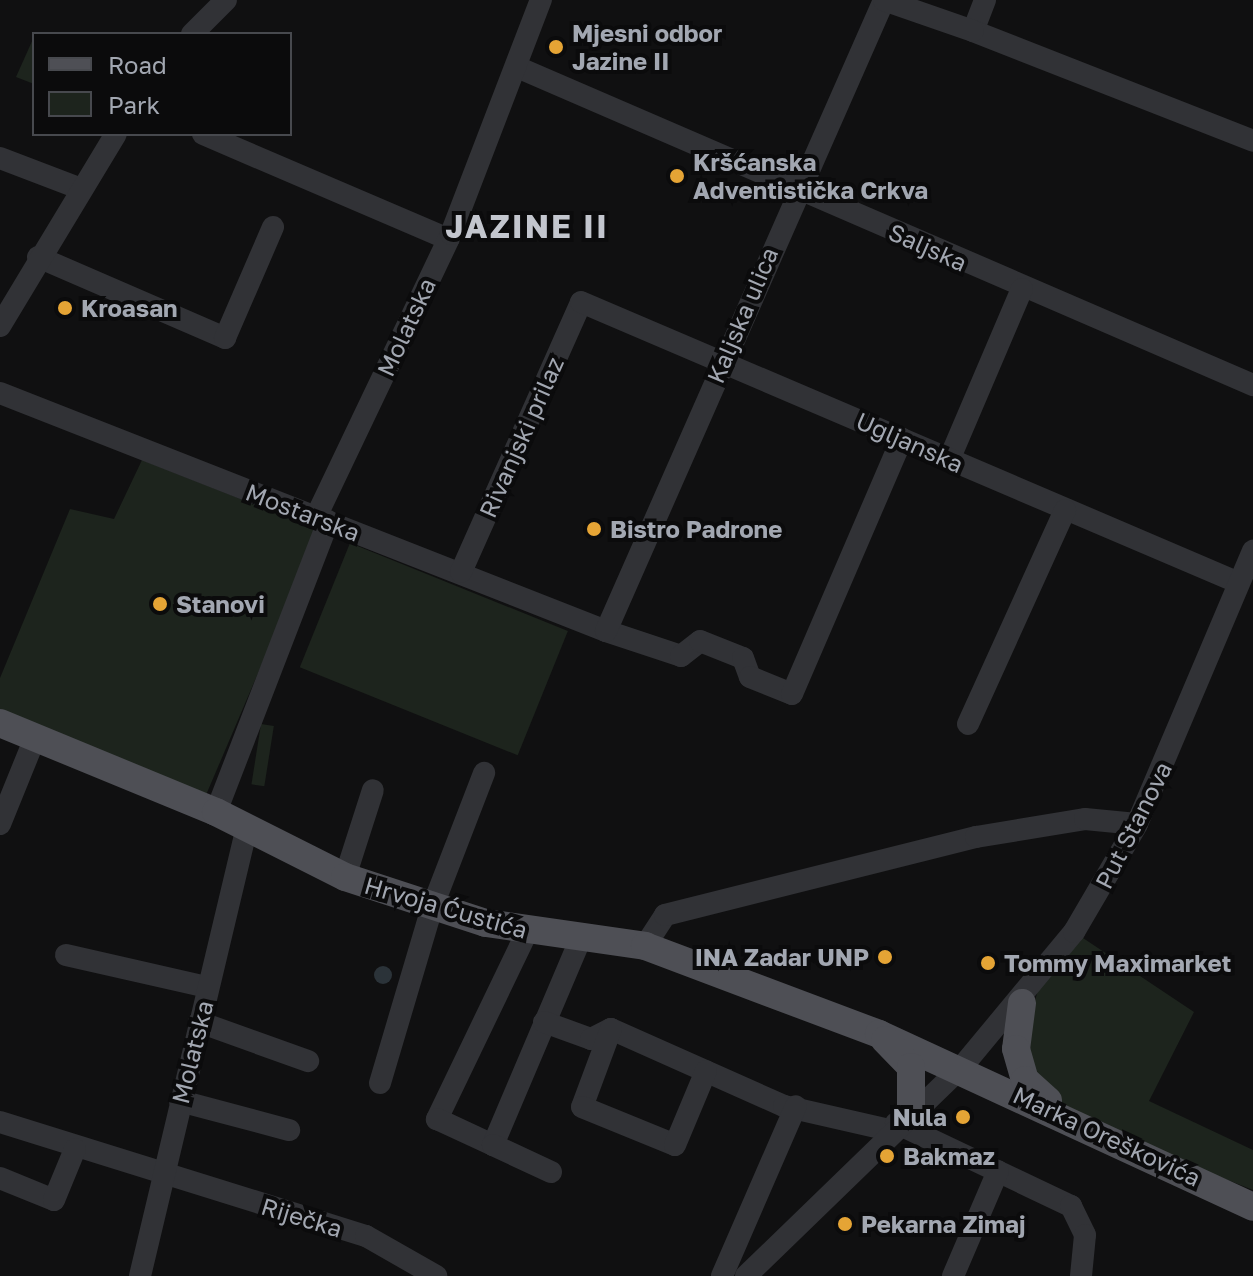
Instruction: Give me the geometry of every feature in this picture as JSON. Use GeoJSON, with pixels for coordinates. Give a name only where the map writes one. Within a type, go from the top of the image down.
{"type":"FeatureCollection","features":[{"type":"Feature","properties":{"kind":"main road","name":"Hrvoja Ćustića"},"geometry":{"type":"LineString","coordinates":[[0,723],[220,802],[247,828],[345,877],[432,908],[527,932],[582,935],[645,946]]}},
{"type":"Feature","properties":{"kind":"main road"},"geometry":{"type":"LineString","coordinates":[[645,946],[961,1068]]}},
{"type":"Feature","properties":{"kind":"main road"},"geometry":{"type":"LineString","coordinates":[[1022,1003],[1016,1049],[1025,1080],[1071,1118]]}},
{"type":"Feature","properties":{"kind":"main road"},"geometry":{"type":"LineString","coordinates":[[879,1034],[911,1067],[899,1120]]}},
{"type":"Feature","properties":{"kind":"main road","name":"Marka Oreškovića"},"geometry":{"type":"LineString","coordinates":[[961,1068],[1253,1207]]}},
{"type":"Feature","properties":{"kind":"street"},"geometry":{"type":"LineString","coordinates":[[194,32],[226,0]]}},
{"type":"Feature","properties":{"kind":"street","name":"Molatska"},"geometry":{"type":"LineString","coordinates":[[220,802],[322,519],[448,239],[541,0]]}},
{"type":"Feature","properties":{"kind":"street"},"geometry":{"type":"LineString","coordinates":[[884,0],[973,31],[1253,141]]}},
{"type":"Feature","properties":{"kind":"street","name":"Kaljska ulica"},"geometry":{"type":"LineString","coordinates":[[606,631],[797,189],[884,0]]}},
{"type":"Feature","properties":{"kind":"street"},"geometry":{"type":"LineString","coordinates":[[973,31],[985,0]]}},
{"type":"Feature","properties":{"kind":"street","name":"Saljska"},"geometry":{"type":"LineString","coordinates":[[517,67],[1022,289],[1253,385]]}},
{"type":"Feature","properties":{"kind":"street"},"geometry":{"type":"LineString","coordinates":[[0,326],[38,257],[115,136]]}},
{"type":"Feature","properties":{"kind":"street"},"geometry":{"type":"LineString","coordinates":[[208,136],[448,239]]}},
{"type":"Feature","properties":{"kind":"street"},"geometry":{"type":"LineString","coordinates":[[0,158],[81,189]]}},
{"type":"Feature","properties":{"kind":"street"},"geometry":{"type":"LineString","coordinates":[[38,257],[225,338],[273,227]]}},
{"type":"Feature","properties":{"kind":"street"},"geometry":{"type":"LineString","coordinates":[[949,460],[1022,289]]}},
{"type":"Feature","properties":{"kind":"street","name":"Ugljanska"},"geometry":{"type":"LineString","coordinates":[[581,302],[1239,583]]}},
{"type":"Feature","properties":{"kind":"street","name":"Rivanjski prilaz"},"geometry":{"type":"LineString","coordinates":[[461,572],[581,302]]}},
{"type":"Feature","properties":{"kind":"street","name":"Mostarska"},"geometry":{"type":"LineString","coordinates":[[0,393],[606,631],[681,656],[700,641],[743,658],[750,677],[792,694],[902,439]]}},
{"type":"Feature","properties":{"kind":"street"},"geometry":{"type":"LineString","coordinates":[[968,724],[1065,510]]}},
{"type":"Feature","properties":{"kind":"street","name":"Put Stanova"},"geometry":{"type":"LineString","coordinates":[[746,1276],[899,1120],[961,1068],[1022,1003],[1137,824],[1253,551]]}},
{"type":"Feature","properties":{"kind":"street"},"geometry":{"type":"LineString","coordinates":[[0,824],[35,738]]}},
{"type":"Feature","properties":{"kind":"street"},"geometry":{"type":"LineString","coordinates":[[380,1083],[432,908],[484,773]]}},
{"type":"Feature","properties":{"kind":"street"},"geometry":{"type":"LineString","coordinates":[[345,877],[373,790]]}},
{"type":"Feature","properties":{"kind":"street"},"geometry":{"type":"LineString","coordinates":[[645,946],[665,915],[976,837],[1085,819],[1137,824]]}},
{"type":"Feature","properties":{"kind":"street","name":"Molatska"},"geometry":{"type":"LineString","coordinates":[[140,1276],[161,1176],[247,828]]}},
{"type":"Feature","properties":{"kind":"street"},"geometry":{"type":"LineString","coordinates":[[527,932],[437,1119],[551,1172]]}},
{"type":"Feature","properties":{"kind":"street"},"geometry":{"type":"LineString","coordinates":[[493,1145],[582,935]]}},
{"type":"Feature","properties":{"kind":"street"},"geometry":{"type":"LineString","coordinates":[[66,955],[207,987]]}},
{"type":"Feature","properties":{"kind":"street"},"geometry":{"type":"LineString","coordinates":[[199,1022],[308,1061]]}},
{"type":"Feature","properties":{"kind":"street"},"geometry":{"type":"LineString","coordinates":[[544,1022],[591,1039],[611,1029]]}},
{"type":"Feature","properties":{"kind":"street"},"geometry":{"type":"LineString","coordinates":[[611,1029],[796,1106],[899,1120],[1071,1206],[1085,1235],[1081,1276]]}},
{"type":"Feature","properties":{"kind":"street"},"geometry":{"type":"LineString","coordinates":[[611,1029],[582,1107],[675,1145],[706,1071]]}},
{"type":"Feature","properties":{"kind":"street"},"geometry":{"type":"LineString","coordinates":[[180,1101],[289,1130]]}},
{"type":"Feature","properties":{"kind":"street"},"geometry":{"type":"LineString","coordinates":[[722,1276],[796,1106]]}},
{"type":"Feature","properties":{"kind":"street","name":"Riječka"},"geometry":{"type":"LineString","coordinates":[[0,1122],[161,1176],[366,1236],[436,1276]]}},
{"type":"Feature","properties":{"kind":"street"},"geometry":{"type":"LineString","coordinates":[[0,1178],[54,1200],[75,1149]]}},
{"type":"Feature","properties":{"kind":"street"},"geometry":{"type":"LineString","coordinates":[[953,1276],[998,1171]]}},
{"type":"Feature","properties":{"kind":"green space"},"geometry":{"type":"Polygon","coordinates":[[[32,41],[32,83],[16,77],[32,41]]]}},
{"type":"Feature","properties":{"kind":"green space","name":"Stanovi"},"geometry":{"type":"Polygon","coordinates":[[[142,460],[319,530],[206,795],[0,709],[0,678],[70,509],[114,519],[142,460]]]}},
{"type":"Feature","properties":{"kind":"green space"},"geometry":{"type":"Polygon","coordinates":[[[350,543],[568,631],[518,755],[300,667],[350,543]]]}},
{"type":"Feature","properties":{"kind":"green space"},"geometry":{"type":"Polygon","coordinates":[[[261,724],[274,726],[264,786],[251,784],[261,724]]]}},
{"type":"Feature","properties":{"kind":"green space"},"geometry":{"type":"Polygon","coordinates":[[[1074,932],[1194,1012],[1149,1101],[1253,1150],[1253,1190],[1071,1118],[1014,1071],[1042,977],[1074,932]]]}},
{"type":"Feature","properties":{"kind":"shaded area"},"geometry":{"type":"Polygon","coordinates":[[[383,966],[392,975],[383,984],[374,975],[383,966]]]}},
{"type":"Feature","properties":{"kind":"place","name":"Mjesni odbor Jazine II"},"geometry":{"type":"Point","coordinates":[556,47]}},
{"type":"Feature","properties":{"kind":"place","name":"Kršćanska Adventistička Crkva"},"geometry":{"type":"Point","coordinates":[677,176]}},
{"type":"Feature","properties":{"kind":"place","name":"Kroasan"},"geometry":{"type":"Point","coordinates":[65,308]}},
{"type":"Feature","properties":{"kind":"place","name":"Bistro Padrone"},"geometry":{"type":"Point","coordinates":[594,529]}},
{"type":"Feature","properties":{"kind":"place","name":"Stanovi"},"geometry":{"type":"Point","coordinates":[160,604]}},
{"type":"Feature","properties":{"kind":"place","name":"INA Zadar UNP"},"geometry":{"type":"Point","coordinates":[885,957]}},
{"type":"Feature","properties":{"kind":"place","name":"Tommy Maximarket"},"geometry":{"type":"Point","coordinates":[988,963]}},
{"type":"Feature","properties":{"kind":"place","name":"Nula"},"geometry":{"type":"Point","coordinates":[963,1117]}},
{"type":"Feature","properties":{"kind":"place","name":"Bakmaz"},"geometry":{"type":"Point","coordinates":[887,1156]}},
{"type":"Feature","properties":{"kind":"place","name":"Pekarna Zimaj"},"geometry":{"type":"Point","coordinates":[845,1224]}},
{"type":"Feature","properties":{"kind":"district","name":"JAZINE II"},"geometry":{"type":"Point","coordinates":[527,226]}}]}
